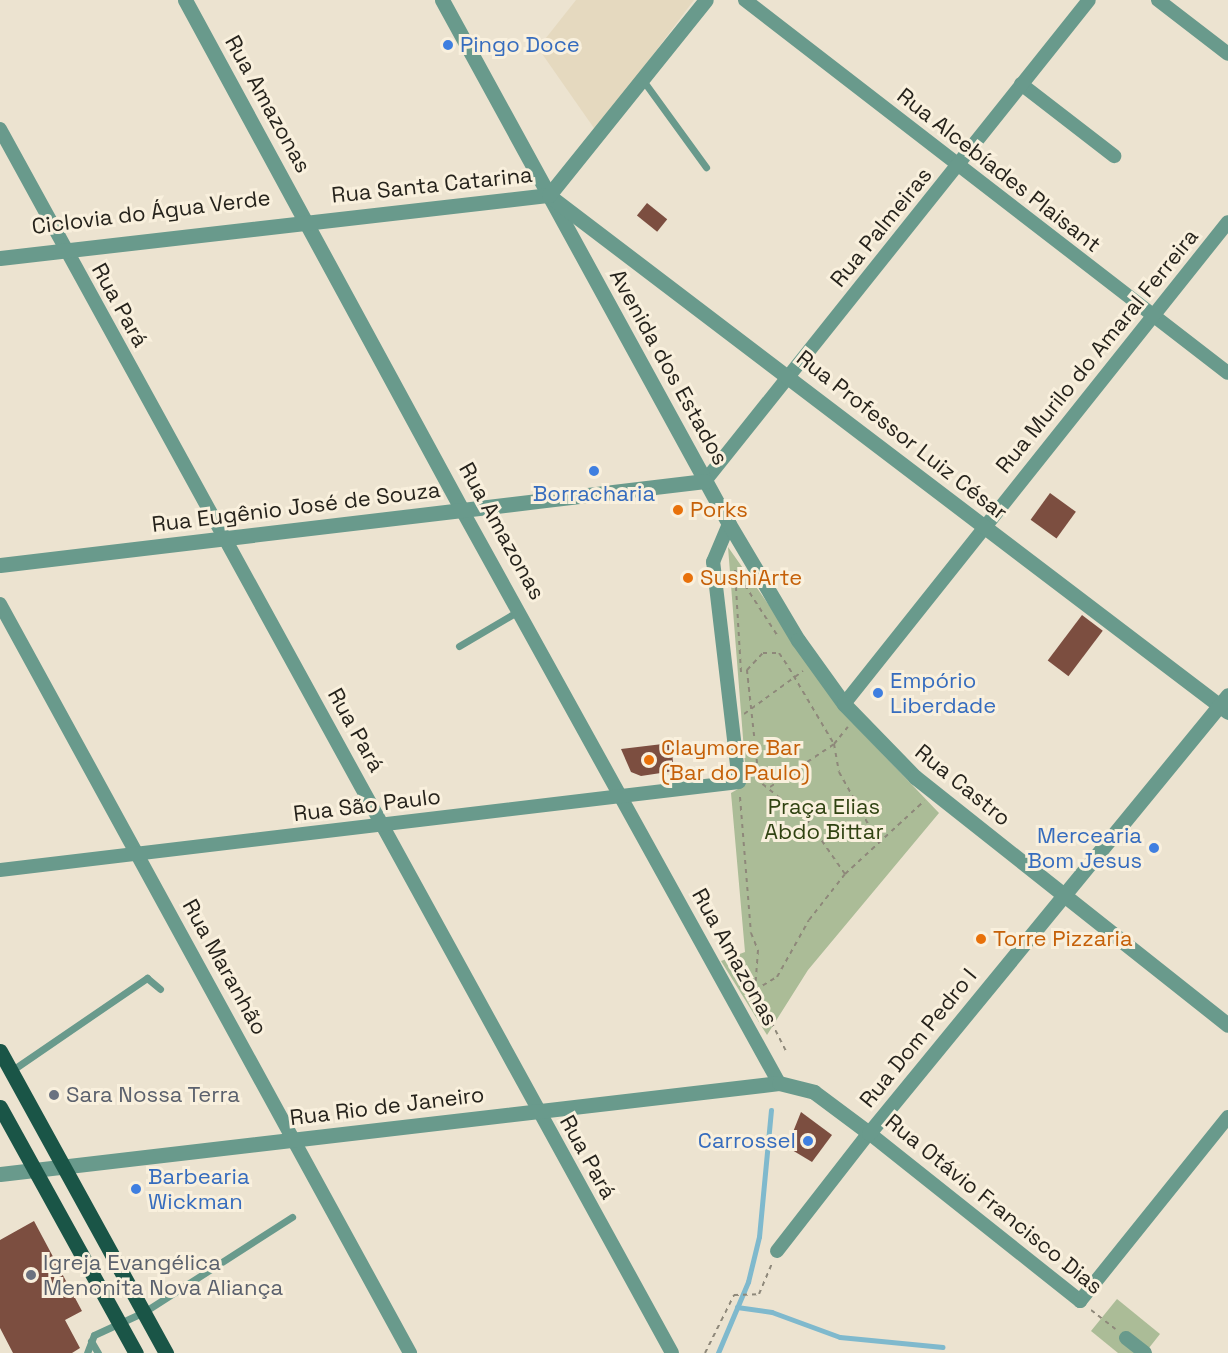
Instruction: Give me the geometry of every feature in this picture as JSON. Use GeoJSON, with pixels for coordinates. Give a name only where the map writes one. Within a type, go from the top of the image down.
{"type":"FeatureCollection","features":[{"type":"Feature","properties":{"kind":"main road"},"geometry":{"type":"LineString","coordinates":[[0,1050],[166,1353]]}},
{"type":"Feature","properties":{"kind":"main road"},"geometry":{"type":"LineString","coordinates":[[0,1107],[136,1353]]}},
{"type":"Feature","properties":{"kind":"street","name":"Rua Amazonas"},"geometry":{"type":"LineString","coordinates":[[185,0],[462,510],[520,610],[779,1083]]}},
{"type":"Feature","properties":{"kind":"street","name":"Avenida dos Estados"},"geometry":{"type":"LineString","coordinates":[[442,0],[729,524]]}},
{"type":"Feature","properties":{"kind":"street","name":"Rua Santa Catarina"},"geometry":{"type":"LineString","coordinates":[[0,258],[306,221],[549,195],[706,0]]}},
{"type":"Feature","properties":{"kind":"street","name":"Rua Alcebíades Plaisant"},"geometry":{"type":"LineString","coordinates":[[744,0],[1228,373]]}},
{"type":"Feature","properties":{"kind":"street","name":"Rua Palmeiras"},"geometry":{"type":"LineString","coordinates":[[705,481],[1089,0]]}},
{"type":"Feature","properties":{"kind":"street"},"geometry":{"type":"LineString","coordinates":[[1158,0],[1228,54]]}},
{"type":"Feature","properties":{"kind":"street"},"geometry":{"type":"LineString","coordinates":[[1021,84],[1114,156]]}},
{"type":"Feature","properties":{"kind":"street","name":"Rua Pará"},"geometry":{"type":"LineString","coordinates":[[0,129],[224,539],[384,824],[672,1353]]}},
{"type":"Feature","properties":{"kind":"street","name":"Rua Professor Luiz César"},"geometry":{"type":"LineString","coordinates":[[549,195],[982,525],[1225,704]]}},
{"type":"Feature","properties":{"kind":"street","name":"Rua Murilo do Amaral Ferreira"},"geometry":{"type":"LineString","coordinates":[[844,704],[982,525],[1228,222]]}},
{"type":"Feature","properties":{"kind":"street","name":"Rua Eugênio José de Souza"},"geometry":{"type":"LineString","coordinates":[[0,565],[705,481]]}},
{"type":"Feature","properties":{"kind":"street","name":"Rua Castro"},"geometry":{"type":"LineString","coordinates":[[729,524],[798,640],[844,704],[915,777],[1228,1025]]}},
{"type":"Feature","properties":{"kind":"street","name":"Rua São Paulo"},"geometry":{"type":"LineString","coordinates":[[0,870],[739,782],[712,562],[729,524]]}},
{"type":"Feature","properties":{"kind":"street","name":"Rua Maranhão"},"geometry":{"type":"LineString","coordinates":[[0,604],[410,1353]]}},
{"type":"Feature","properties":{"kind":"street","name":"Rua Dom Pedro I"},"geometry":{"type":"LineString","coordinates":[[777,1251],[869,1133],[1064,895],[1225,704]]}},
{"type":"Feature","properties":{"kind":"street","name":"Rua Rio de Janeiro"},"geometry":{"type":"LineString","coordinates":[[0,1174],[779,1083]]}},
{"type":"Feature","properties":{"kind":"street","name":"Rua Otávio Francisco Dias"},"geometry":{"type":"LineString","coordinates":[[779,1083],[814,1092],[1080,1301]]}},
{"type":"Feature","properties":{"kind":"street"},"geometry":{"type":"LineString","coordinates":[[1080,1301],[1228,1117]]}},
{"type":"Feature","properties":{"kind":"street"},"geometry":{"type":"LineString","coordinates":[[1126,1338],[1145,1353]]}},
{"type":"Feature","properties":{"kind":"lane"},"geometry":{"type":"LineString","coordinates":[[642,80],[706,167]]}},
{"type":"Feature","properties":{"kind":"lane"},"geometry":{"type":"LineString","coordinates":[[459,646],[520,610]]}},
{"type":"Feature","properties":{"kind":"lane"},"geometry":{"type":"LineString","coordinates":[[11,1071],[147,978],[160,989]]}},
{"type":"Feature","properties":{"kind":"lane"},"geometry":{"type":"LineString","coordinates":[[87,1353],[92,1341],[119,1322],[144,1312],[292,1217]]}},
{"type":"Feature","properties":{"kind":"lane"},"geometry":{"type":"LineString","coordinates":[[92,1341],[98,1353]]}},
{"type":"Feature","properties":{"kind":"path"},"geometry":{"type":"LineString","coordinates":[[783,643],[735,570],[744,714],[803,671],[796,662]]}},
{"type":"Feature","properties":{"kind":"path"},"geometry":{"type":"LineString","coordinates":[[759,782],[747,670],[758,657],[779,653],[834,744],[839,772],[877,840]]}},
{"type":"Feature","properties":{"kind":"path"},"geometry":{"type":"LineString","coordinates":[[770,787],[834,744],[849,725],[844,704]]}},
{"type":"Feature","properties":{"kind":"path"},"geometry":{"type":"LineString","coordinates":[[753,786],[759,782]]}},
{"type":"Feature","properties":{"kind":"path"},"geometry":{"type":"LineString","coordinates":[[759,782],[770,787],[808,821],[845,874]]}},
{"type":"Feature","properties":{"kind":"path"},"geometry":{"type":"LineString","coordinates":[[749,792],[739,797],[739,818],[758,950],[755,990],[786,1051]]}},
{"type":"Feature","properties":{"kind":"path"},"geometry":{"type":"LineString","coordinates":[[755,990],[777,977],[808,920],[845,874],[877,840],[924,801]]}},
{"type":"Feature","properties":{"kind":"path"},"geometry":{"type":"LineString","coordinates":[[705,1353],[734,1295],[759,1294],[777,1251]]}},
{"type":"Feature","properties":{"kind":"path","name":"Rua Otávio Francisco Dias"},"geometry":{"type":"LineString","coordinates":[[1080,1301],[1126,1338]]}},
{"type":"Feature","properties":{"kind":"shaded area"},"geometry":{"type":"Polygon","coordinates":[[[576,0],[694,0],[596,131],[538,48],[576,0]]]}},
{"type":"Feature","properties":{"kind":"green space","name":"Praça Elias Abdo Bittar"},"geometry":{"type":"Polygon","coordinates":[[[728,547],[850,720],[939,813],[808,970],[767,1035],[721,961],[745,952],[731,793],[745,785],[746,776],[728,547]]]}},
{"type":"Feature","properties":{"kind":"green space"},"geometry":{"type":"Polygon","coordinates":[[[1117,1299],[1160,1334],[1145,1353],[1118,1353],[1091,1331],[1117,1299]]]}},
{"type":"Feature","properties":{"kind":"building"},"geometry":{"type":"Polygon","coordinates":[[[647,203],[667,219],[657,232],[637,215],[647,203]]]}},
{"type":"Feature","properties":{"kind":"building"},"geometry":{"type":"Polygon","coordinates":[[[1050,493],[1076,512],[1056,539],[1031,520],[1050,493]]]}},
{"type":"Feature","properties":{"kind":"building"},"geometry":{"type":"Polygon","coordinates":[[[1082,615],[1103,631],[1068,676],[1048,661],[1082,615]]]}},
{"type":"Feature","properties":{"kind":"building","name":"Claymore Bar (Bar do Paulo)"},"geometry":{"type":"Polygon","coordinates":[[[671,743],[674,771],[641,776],[631,772],[621,749],[671,743]]]}},
{"type":"Feature","properties":{"kind":"building","name":"Carrossel"},"geometry":{"type":"Polygon","coordinates":[[[801,1112],[832,1135],[812,1162],[787,1147],[801,1112]]]}},
{"type":"Feature","properties":{"kind":"building","name":"Igreja Evangélica Menonita Nova Aliança"},"geometry":{"type":"Polygon","coordinates":[[[34,1221],[82,1311],[65,1320],[80,1348],[72,1353],[13,1353],[0,1328],[0,1240],[34,1221]]]}},
{"type":"Feature","properties":{"kind":"waterway"},"geometry":{"type":"LineString","coordinates":[[718,1353],[748,1282],[759,1237],[771,1111]]}},
{"type":"Feature","properties":{"kind":"waterway"},"geometry":{"type":"LineString","coordinates":[[737,1307],[772,1312],[840,1337],[943,1347]]}},
{"type":"Feature","properties":{"kind":"place","name":"Pingo Doce"},"geometry":{"type":"Point","coordinates":[448,45]}},
{"type":"Feature","properties":{"kind":"place","name":"Borracharia"},"geometry":{"type":"Point","coordinates":[594,471]}},
{"type":"Feature","properties":{"kind":"place","name":"Porks"},"geometry":{"type":"Point","coordinates":[678,510]}},
{"type":"Feature","properties":{"kind":"place","name":"SushiArte"},"geometry":{"type":"Point","coordinates":[688,578]}},
{"type":"Feature","properties":{"kind":"place","name":"Empório Liberdade"},"geometry":{"type":"Point","coordinates":[878,693]}},
{"type":"Feature","properties":{"kind":"place","name":"Claymore Bar (Bar do Paulo)"},"geometry":{"type":"Point","coordinates":[649,760]}},
{"type":"Feature","properties":{"kind":"place","name":"Mercearia Bom Jesus"},"geometry":{"type":"Point","coordinates":[1154,848]}},
{"type":"Feature","properties":{"kind":"place","name":"Torre Pizzaria"},"geometry":{"type":"Point","coordinates":[981,939]}},
{"type":"Feature","properties":{"kind":"place","name":"Sara Nossa Terra"},"geometry":{"type":"Point","coordinates":[54,1095]}},
{"type":"Feature","properties":{"kind":"place","name":"Carrossel"},"geometry":{"type":"Point","coordinates":[808,1141]}},
{"type":"Feature","properties":{"kind":"place","name":"Barbearia Wickman"},"geometry":{"type":"Point","coordinates":[136,1189]}},
{"type":"Feature","properties":{"kind":"place","name":"Igreja Evangélica Menonita Nova Aliança"},"geometry":{"type":"Point","coordinates":[31,1275]}}]}
